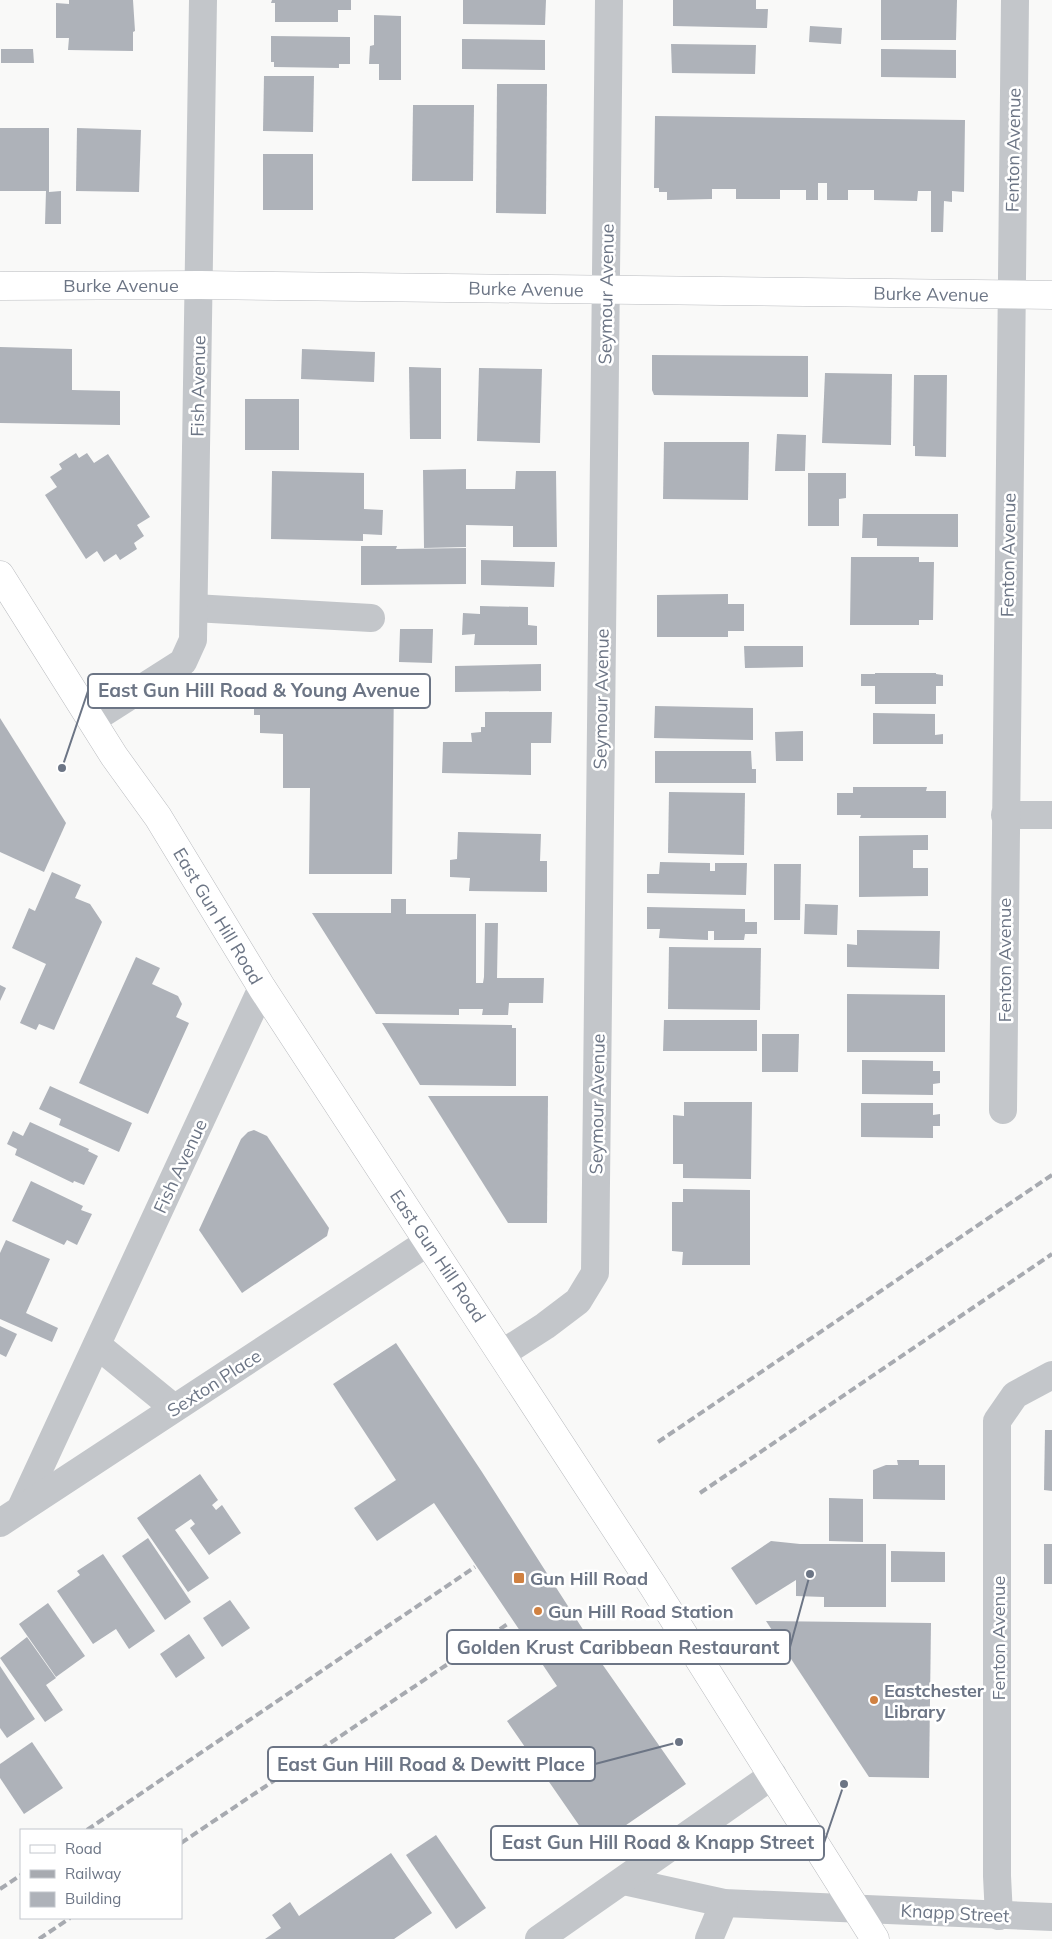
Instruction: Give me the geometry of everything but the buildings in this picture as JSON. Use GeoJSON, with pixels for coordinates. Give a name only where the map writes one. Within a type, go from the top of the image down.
{"type":"FeatureCollection","features":[{"type":"Feature","properties":{"kind":"main road","name":"Burke Avenue"},"geometry":{"type":"LineString","coordinates":[[0,286],[200,285],[1052,295]]}},
{"type":"Feature","properties":{"kind":"main road","name":"East Gun Hill Road"},"geometry":{"type":"LineString","coordinates":[[0,575],[92,720],[158,817],[262,988],[503,1353],[773,1775],[875,1939]]}},
{"type":"Feature","properties":{"kind":"street","name":"Fish Avenue"},"geometry":{"type":"LineString","coordinates":[[92,720],[183,662],[193,640],[203,0]]}},
{"type":"Feature","properties":{"kind":"street","name":"Seymour Avenue"},"geometry":{"type":"LineString","coordinates":[[503,1353],[545,1326],[578,1301],[595,1272],[609,0]]}},
{"type":"Feature","properties":{"kind":"street","name":"Fenton Avenue"},"geometry":{"type":"LineString","coordinates":[[1003,1110],[1004,815],[1015,0]]}},
{"type":"Feature","properties":{"kind":"street"},"geometry":{"type":"LineString","coordinates":[[194,608],[371,618]]}},
{"type":"Feature","properties":{"kind":"street"},"geometry":{"type":"LineString","coordinates":[[1004,815],[1052,815]]}},
{"type":"Feature","properties":{"kind":"street","name":"Fish Avenue"},"geometry":{"type":"LineString","coordinates":[[11,1516],[97,1345],[262,988]]}},
{"type":"Feature","properties":{"kind":"street","name":"Sexton Place"},"geometry":{"type":"LineString","coordinates":[[11,1516],[428,1242]]}},
{"type":"Feature","properties":{"kind":"street"},"geometry":{"type":"LineString","coordinates":[[97,1345],[174,1408]]}},
{"type":"Feature","properties":{"kind":"street","name":"Fenton Avenue"},"geometry":{"type":"LineString","coordinates":[[999,1916],[997,1876],[997,1421],[1015,1395],[1046,1378]]}},
{"type":"Feature","properties":{"kind":"street"},"geometry":{"type":"LineString","coordinates":[[539,1939],[773,1775]]}},
{"type":"Feature","properties":{"kind":"street","name":"Knapp Street"},"geometry":{"type":"LineString","coordinates":[[624,1881],[724,1903],[1052,1918]]}},
{"type":"Feature","properties":{"kind":"street"},"geometry":{"type":"LineString","coordinates":[[709,1939],[724,1903]]}},
{"type":"Feature","properties":{"kind":"railway"},"geometry":{"type":"LineString","coordinates":[[658,1442],[1052,1175]]}},
{"type":"Feature","properties":{"kind":"railway"},"geometry":{"type":"LineString","coordinates":[[700,1493],[1052,1254]]}},
{"type":"Feature","properties":{"kind":"railway"},"geometry":{"type":"LineString","coordinates":[[88,1829],[475,1567]]}},
{"type":"Feature","properties":{"kind":"railway"},"geometry":{"type":"LineString","coordinates":[[182,1842],[509,1623]]}},
{"type":"Feature","properties":{"kind":"railway"},"geometry":{"type":"LineString","coordinates":[[0,1889],[20,1876]]}},
{"type":"Feature","properties":{"kind":"railway"},"geometry":{"type":"LineString","coordinates":[[39,1939],[69,1919]]}},
{"type":"Feature","properties":{"kind":"place","name":"East Gun Hill Road & Young Avenue"},"geometry":{"type":"Point","coordinates":[62,768]}},
{"type":"Feature","properties":{"kind":"place","name":"Golden Krust Caribbean Restaurant"},"geometry":{"type":"Point","coordinates":[810,1574]}},
{"type":"Feature","properties":{"kind":"place","name":"Gun Hill Road"},"geometry":{"type":"Point","coordinates":[519,1578]}},
{"type":"Feature","properties":{"kind":"place","name":"Gun Hill Road Station"},"geometry":{"type":"Point","coordinates":[538,1611]}},
{"type":"Feature","properties":{"kind":"place","name":"Eastchester Library"},"geometry":{"type":"Point","coordinates":[874,1700]}},
{"type":"Feature","properties":{"kind":"place","name":"East Gun Hill Road & Dewitt Place"},"geometry":{"type":"Point","coordinates":[679,1742]}},
{"type":"Feature","properties":{"kind":"place","name":"East Gun Hill Road & Knapp Street"},"geometry":{"type":"Point","coordinates":[844,1784]}}]}
